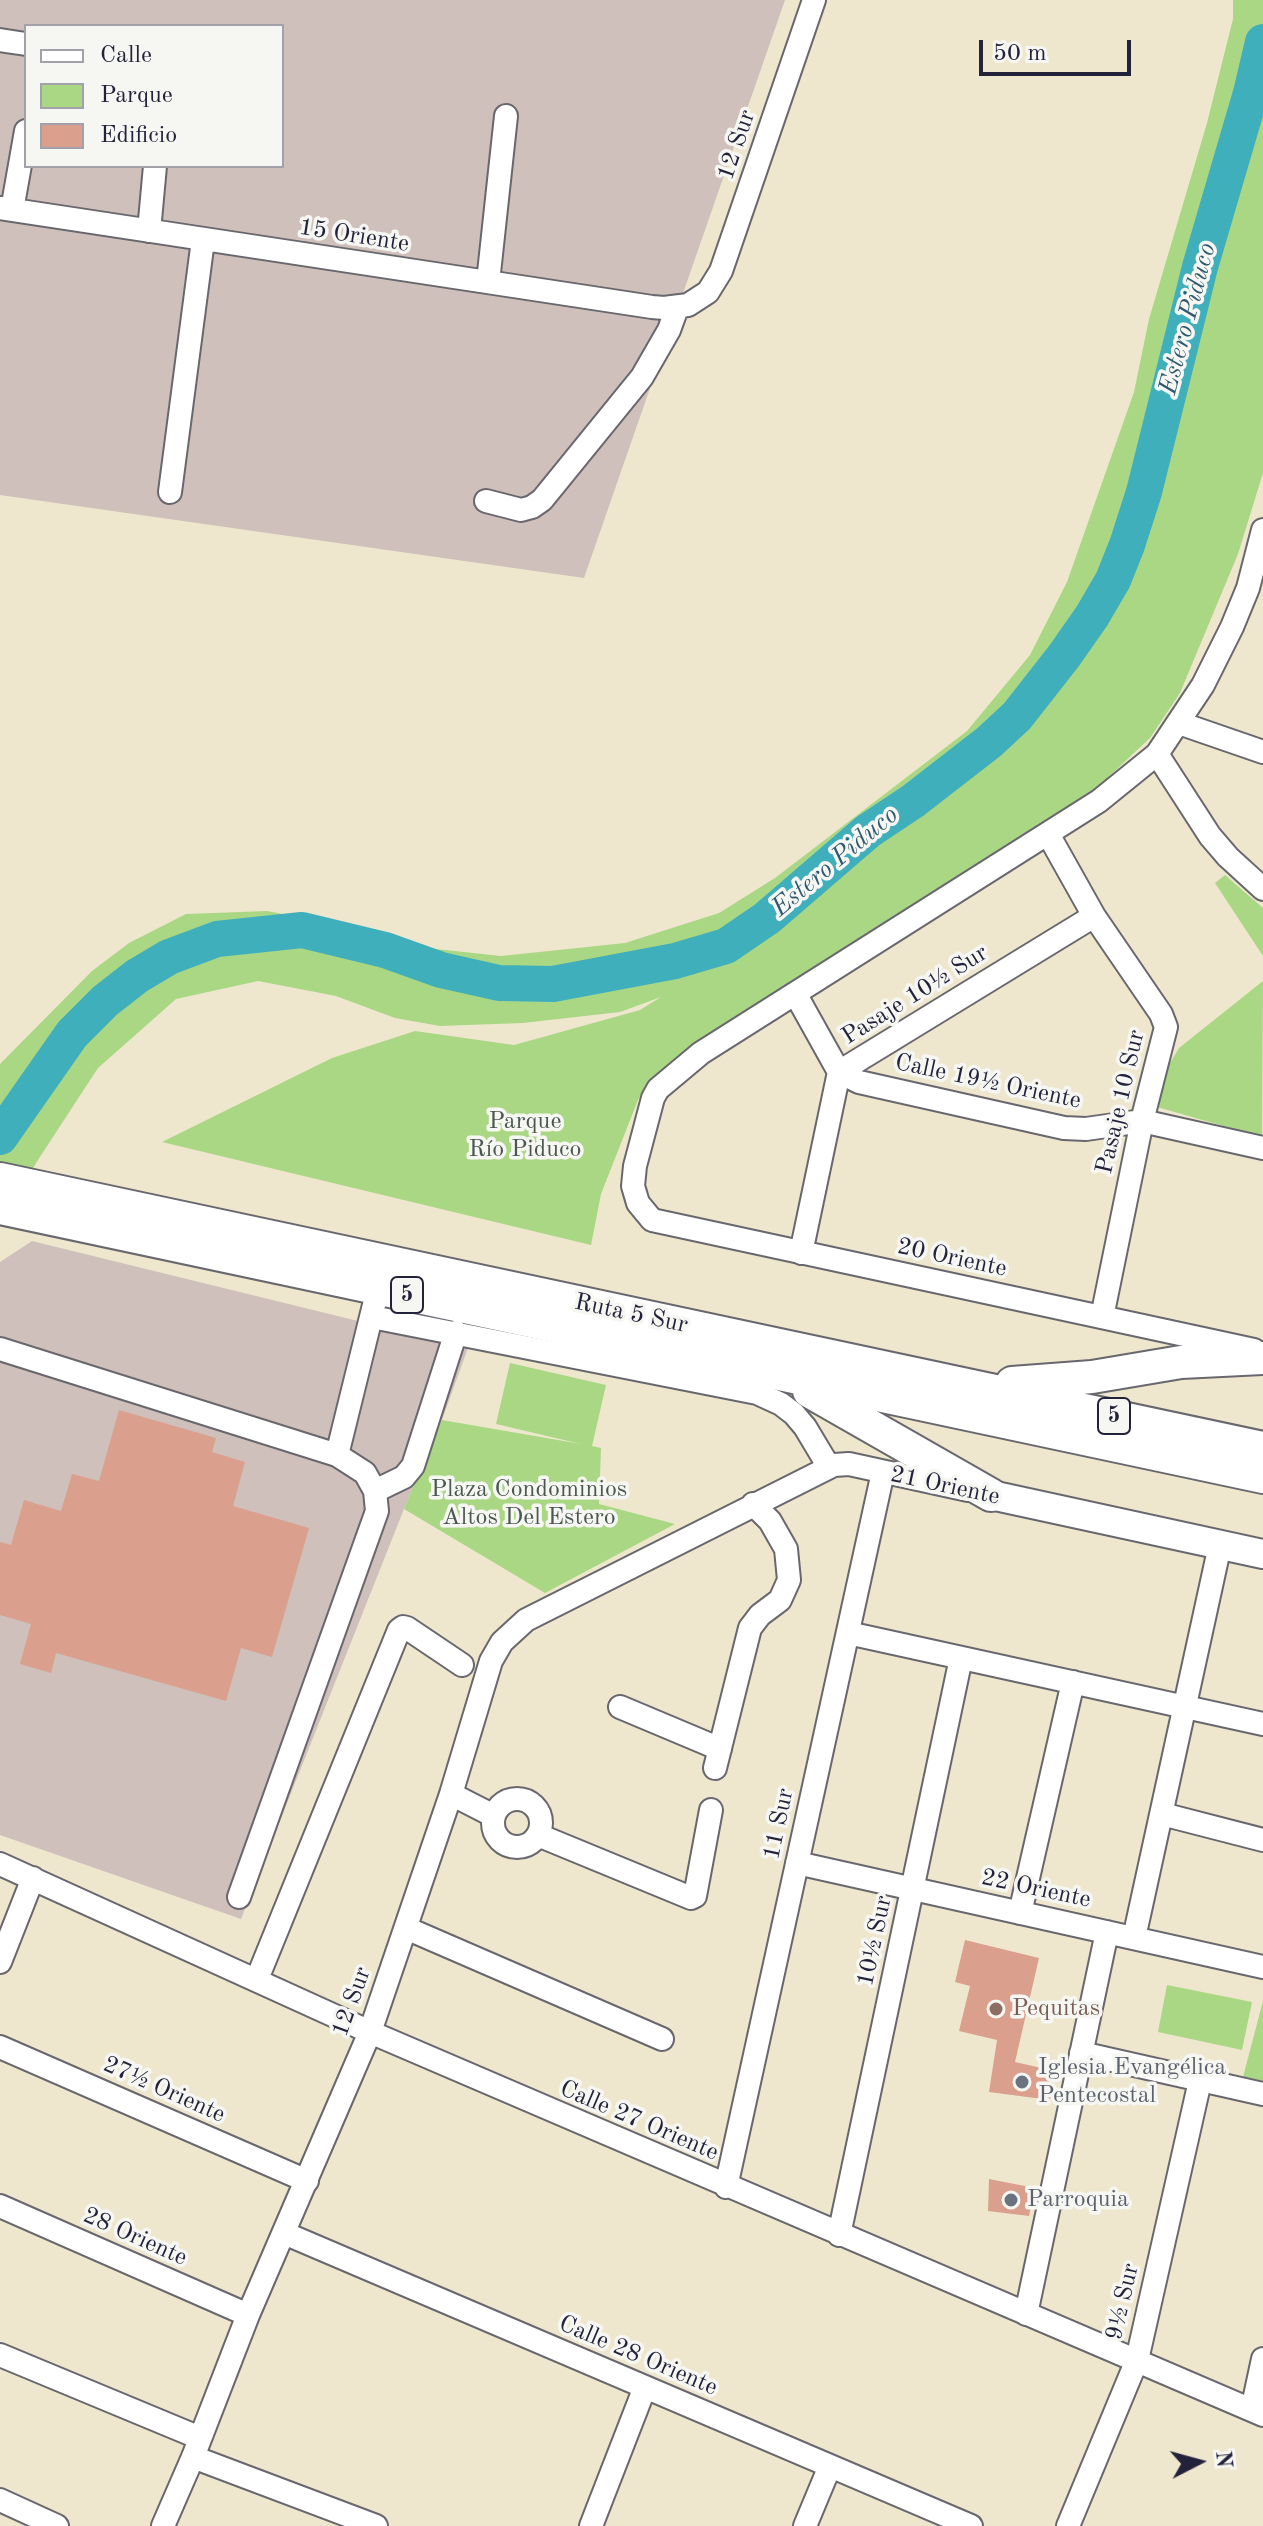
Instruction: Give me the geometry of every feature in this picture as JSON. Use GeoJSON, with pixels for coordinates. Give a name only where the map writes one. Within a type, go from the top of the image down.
{"type":"FeatureCollection","features":[{"type":"Feature","properties":{"kind":"highway","name":"Ruta 5 Sur"},"geometry":{"type":"LineString","coordinates":[[0,1179],[1263,1448]]}},
{"type":"Feature","properties":{"kind":"highway","name":"Ruta 5 Sur"},"geometry":{"type":"LineString","coordinates":[[0,1208],[375,1303],[762,1370],[1263,1477]]}},
{"type":"Feature","properties":{"kind":"highway"},"geometry":{"type":"LineString","coordinates":[[965,1385],[1062,1380],[1181,1362],[1263,1355]]}},
{"type":"Feature","properties":{"kind":"highway"},"geometry":{"type":"LineString","coordinates":[[762,1370],[835,1405],[991,1495]]}},
{"type":"Feature","properties":{"kind":"main road","name":"21 Oriente"},"geometry":{"type":"LineString","coordinates":[[991,1495],[1263,1554]]}},
{"type":"Feature","properties":{"kind":"street","name":"12 Sur"},"geometry":{"type":"LineString","coordinates":[[698,300],[716,282],[721,271],[814,0]]}},
{"type":"Feature","properties":{"kind":"street"},"geometry":{"type":"LineString","coordinates":[[0,40],[24,44]]}},
{"type":"Feature","properties":{"kind":"street"},"geometry":{"type":"LineString","coordinates":[[488,282],[506,116]]}},
{"type":"Feature","properties":{"kind":"street"},"geometry":{"type":"LineString","coordinates":[[6,209],[24,139]]}},
{"type":"Feature","properties":{"kind":"street"},"geometry":{"type":"LineString","coordinates":[[149,231],[155,168]]}},
{"type":"Feature","properties":{"kind":"street","name":"15 Oriente"},"geometry":{"type":"LineString","coordinates":[[6,209],[652,307],[677,308],[698,300]]}},
{"type":"Feature","properties":{"kind":"street"},"geometry":{"type":"LineString","coordinates":[[170,492],[203,240]]}},
{"type":"Feature","properties":{"kind":"street"},"geometry":{"type":"LineString","coordinates":[[486,501],[521,510],[542,500],[642,377],[669,330],[677,308]]}},
{"type":"Feature","properties":{"kind":"street"},"geometry":{"type":"LineString","coordinates":[[839,1072],[796,995],[1099,801],[1157,754],[1203,685],[1232,627],[1259,562],[1263,530]]}},
{"type":"Feature","properties":{"kind":"street"},"geometry":{"type":"LineString","coordinates":[[1179,723],[1263,752]]}},
{"type":"Feature","properties":{"kind":"street"},"geometry":{"type":"LineString","coordinates":[[1157,754],[1210,836],[1263,889]]}},
{"type":"Feature","properties":{"kind":"street","name":"Pasaje 10 Sur"},"geometry":{"type":"LineString","coordinates":[[1048,834],[1094,916],[1165,1020],[1166,1035],[1142,1121],[1102,1317]]}},
{"type":"Feature","properties":{"kind":"street","name":"Pasaje 10½ Sur"},"geometry":{"type":"LineString","coordinates":[[801,1253],[839,1072],[1094,916]]}},
{"type":"Feature","properties":{"kind":"street","name":"20 Oriente"},"geometry":{"type":"LineString","coordinates":[[796,995],[701,1053],[658,1089],[635,1166],[633,1186],[638,1203],[652,1220],[1263,1355]]}},
{"type":"Feature","properties":{"kind":"street","name":"Calle 19½ Oriente"},"geometry":{"type":"LineString","coordinates":[[839,1072],[859,1082],[1064,1128],[1086,1129],[1142,1121],[1263,1148]]}},
{"type":"Feature","properties":{"kind":"street"},"geometry":{"type":"LineString","coordinates":[[337,1455],[375,1303],[456,1332],[757,1393],[794,1414],[829,1467]]}},
{"type":"Feature","properties":{"kind":"street"},"geometry":{"type":"LineString","coordinates":[[375,1491],[404,1477],[413,1466],[456,1332]]}},
{"type":"Feature","properties":{"kind":"street"},"geometry":{"type":"LineString","coordinates":[[0,1349],[337,1455],[365,1473],[375,1491],[377,1511],[239,1897]]}},
{"type":"Feature","properties":{"kind":"street","name":"21 Oriente"},"geometry":{"type":"LineString","coordinates":[[646,1561],[829,1467],[849,1464],[991,1495]]}},
{"type":"Feature","properties":{"kind":"street","name":"11 Sur"},"geometry":{"type":"LineString","coordinates":[[726,2187],[883,1472]]}},
{"type":"Feature","properties":{"kind":"street"},"geometry":{"type":"LineString","coordinates":[[620,1707],[718,1758],[750,1628],[760,1615],[780,1600],[789,1580],[786,1549],[770,1521],[753,1504]]}},
{"type":"Feature","properties":{"kind":"street"},"geometry":{"type":"LineString","coordinates":[[1134,1938],[1220,1545]]}},
{"type":"Feature","properties":{"kind":"street","name":"12 Sur"},"geometry":{"type":"LineString","coordinates":[[163,2526],[248,2315],[370,2032],[451,1794],[491,1661],[502,1642],[526,1620],[646,1561]]}},
{"type":"Feature","properties":{"kind":"street"},"geometry":{"type":"LineString","coordinates":[[257,1979],[399,1630],[407,1628],[462,1665]]}},
{"type":"Feature","properties":{"kind":"street"},"geometry":{"type":"LineString","coordinates":[[848,1633],[1263,1724]]}},
{"type":"Feature","properties":{"kind":"street","name":"10½ Sur"},"geometry":{"type":"LineString","coordinates":[[839,2235],[961,1658]]}},
{"type":"Feature","properties":{"kind":"street"},"geometry":{"type":"LineString","coordinates":[[1020,1913],[1073,1682]]}},
{"type":"Feature","properties":{"kind":"street"},"geometry":{"type":"LineString","coordinates":[[451,1794],[494,1816]]}},
{"type":"Feature","properties":{"kind":"street"},"geometry":{"type":"LineString","coordinates":[[527,1800],[542,1822],[538,1835],[528,1844],[508,1845],[498,1836],[494,1816],[507,1801],[527,1800]]}},
{"type":"Feature","properties":{"kind":"street"},"geometry":{"type":"LineString","coordinates":[[538,1835],[691,1898],[695,1896],[711,1810]]}},
{"type":"Feature","properties":{"kind":"street"},"geometry":{"type":"LineString","coordinates":[[1162,1814],[1263,1840]]}},
{"type":"Feature","properties":{"kind":"street","name":"22 Oriente"},"geometry":{"type":"LineString","coordinates":[[797,1863],[1263,1967]]}},
{"type":"Feature","properties":{"kind":"street","name":"Calle 27 Oriente"},"geometry":{"type":"LineString","coordinates":[[0,1864],[370,2032],[726,2187],[1137,2360],[1259,2406]]}},
{"type":"Feature","properties":{"kind":"street"},"geometry":{"type":"LineString","coordinates":[[0,1962],[33,1878]]}},
{"type":"Feature","properties":{"kind":"street"},"geometry":{"type":"LineString","coordinates":[[406,1928],[662,2039]]}},
{"type":"Feature","properties":{"kind":"street"},"geometry":{"type":"LineString","coordinates":[[1026,2314],[1107,1932]]}},
{"type":"Feature","properties":{"kind":"street","name":"27½ Oriente"},"geometry":{"type":"LineString","coordinates":[[0,2047],[307,2181]]}},
{"type":"Feature","properties":{"kind":"street"},"geometry":{"type":"LineString","coordinates":[[1081,2053],[1263,2094]]}},
{"type":"Feature","properties":{"kind":"street","name":"9½ Sur"},"geometry":{"type":"LineString","coordinates":[[1068,2526],[1137,2360],[1200,2081]]}},
{"type":"Feature","properties":{"kind":"street","name":"28 Oriente"},"geometry":{"type":"LineString","coordinates":[[0,2206],[248,2315]]}},
{"type":"Feature","properties":{"kind":"street","name":"Calle 28 Oriente"},"geometry":{"type":"LineString","coordinates":[[284,2233],[971,2526]]}},
{"type":"Feature","properties":{"kind":"street"},"geometry":{"type":"LineString","coordinates":[[0,2355],[197,2448],[376,2526]]}},
{"type":"Feature","properties":{"kind":"street"},"geometry":{"type":"LineString","coordinates":[[1259,2406],[1263,2359]]}},
{"type":"Feature","properties":{"kind":"street"},"geometry":{"type":"LineString","coordinates":[[591,2526],[645,2387]]}},
{"type":"Feature","properties":{"kind":"street"},"geometry":{"type":"LineString","coordinates":[[805,2526],[830,2466]]}},
{"type":"Feature","properties":{"kind":"street"},"geometry":{"type":"LineString","coordinates":[[0,2500],[57,2526]]}},
{"type":"Feature","properties":{"kind":"shaded area"},"geometry":{"type":"Polygon","coordinates":[[[0,0],[785,0],[584,578],[0,495],[0,0]]]}},
{"type":"Feature","properties":{"kind":"shaded area"},"geometry":{"type":"Polygon","coordinates":[[[32,1241],[468,1348],[442,1420],[241,1919],[0,1835],[0,1262],[32,1241]]]}},
{"type":"Feature","properties":{"kind":"green space","name":"Parque Río Piduco"},"geometry":{"type":"Polygon","coordinates":[[[1233,0],[1263,0],[1263,473],[1238,554],[1180,693],[1150,738],[1055,827],[703,1042],[649,1082],[638,1100],[601,1194],[591,1245],[162,1142],[332,1058],[415,1031],[514,1045],[640,1010],[661,997],[620,1012],[523,1023],[440,1026],[395,1018],[336,996],[258,981],[176,999],[98,1068],[0,1225],[0,1064],[92,971],[129,943],[186,914],[267,911],[314,920],[408,946],[501,956],[625,943],[719,913],[775,878],[967,731],[1030,655],[1067,582],[1134,392],[1149,319],[1207,123],[1233,19],[1233,0]]]}},
{"type":"Feature","properties":{"kind":"green space"},"geometry":{"type":"Polygon","coordinates":[[[1225,875],[1263,908],[1263,956],[1215,883],[1225,875]]]}},
{"type":"Feature","properties":{"kind":"green space"},"geometry":{"type":"Polygon","coordinates":[[[1263,981],[1262,1137],[1157,1107],[1159,1081],[1179,1048],[1263,981]]]}},
{"type":"Feature","properties":{"kind":"green space","name":"Plaza Condominios Altos Del Estero"},"geometry":{"type":"Polygon","coordinates":[[[510,1363],[606,1385],[592,1446],[601,1448],[599,1504],[675,1524],[545,1593],[404,1509],[442,1420],[581,1444],[496,1424],[510,1363]]]}},
{"type":"Feature","properties":{"kind":"green space"},"geometry":{"type":"Polygon","coordinates":[[[1167,1985],[1252,2002],[1242,2050],[1158,2032],[1167,1985]]]}},
{"type":"Feature","properties":{"kind":"green space"},"geometry":{"type":"Polygon","coordinates":[[[1263,2001],[1263,2082],[1243,2077],[1263,2001]]]}},
{"type":"Feature","properties":{"kind":"building"},"geometry":{"type":"Polygon","coordinates":[[[119,1410],[216,1438],[212,1452],[245,1462],[233,1506],[309,1528],[272,1657],[241,1648],[226,1701],[56,1653],[51,1673],[20,1664],[31,1624],[0,1615],[0,1542],[11,1545],[24,1500],[61,1511],[72,1474],[99,1481],[119,1410]]]}},
{"type":"Feature","properties":{"kind":"building","name":"Pequitas"},"geometry":{"type":"Polygon","coordinates":[[[965,1940],[1039,1958],[1015,2062],[1055,2071],[1050,2100],[989,2092],[997,2040],[959,2031],[970,1986],[955,1982],[965,1940]]]}},
{"type":"Feature","properties":{"kind":"building","name":"Parroquia"},"geometry":{"type":"Polygon","coordinates":[[[989,2179],[1035,2188],[1029,2216],[988,2211],[989,2179]]]}},
{"type":"Feature","properties":{"kind":"waterway","name":"Estero Piduco"},"geometry":{"type":"LineString","coordinates":[[0,1137],[72,1034],[105,1001],[137,976],[169,957],[217,939],[302,930],[385,950],[441,970],[499,983],[553,984],[675,961],[726,946],[767,918],[868,831],[913,801],[989,742],[1017,716],[1064,656],[1113,580],[1127,545],[1144,492],[1200,267],[1263,42]]}},
{"type":"Feature","properties":{"kind":"place","name":"Pequitas"},"geometry":{"type":"Point","coordinates":[996,2009]}},
{"type":"Feature","properties":{"kind":"place","name":"Iglesia Evangélica Pentecostal"},"geometry":{"type":"Point","coordinates":[1022,2082]}},
{"type":"Feature","properties":{"kind":"place","name":"Parroquia"},"geometry":{"type":"Point","coordinates":[1011,2200]}}]}
